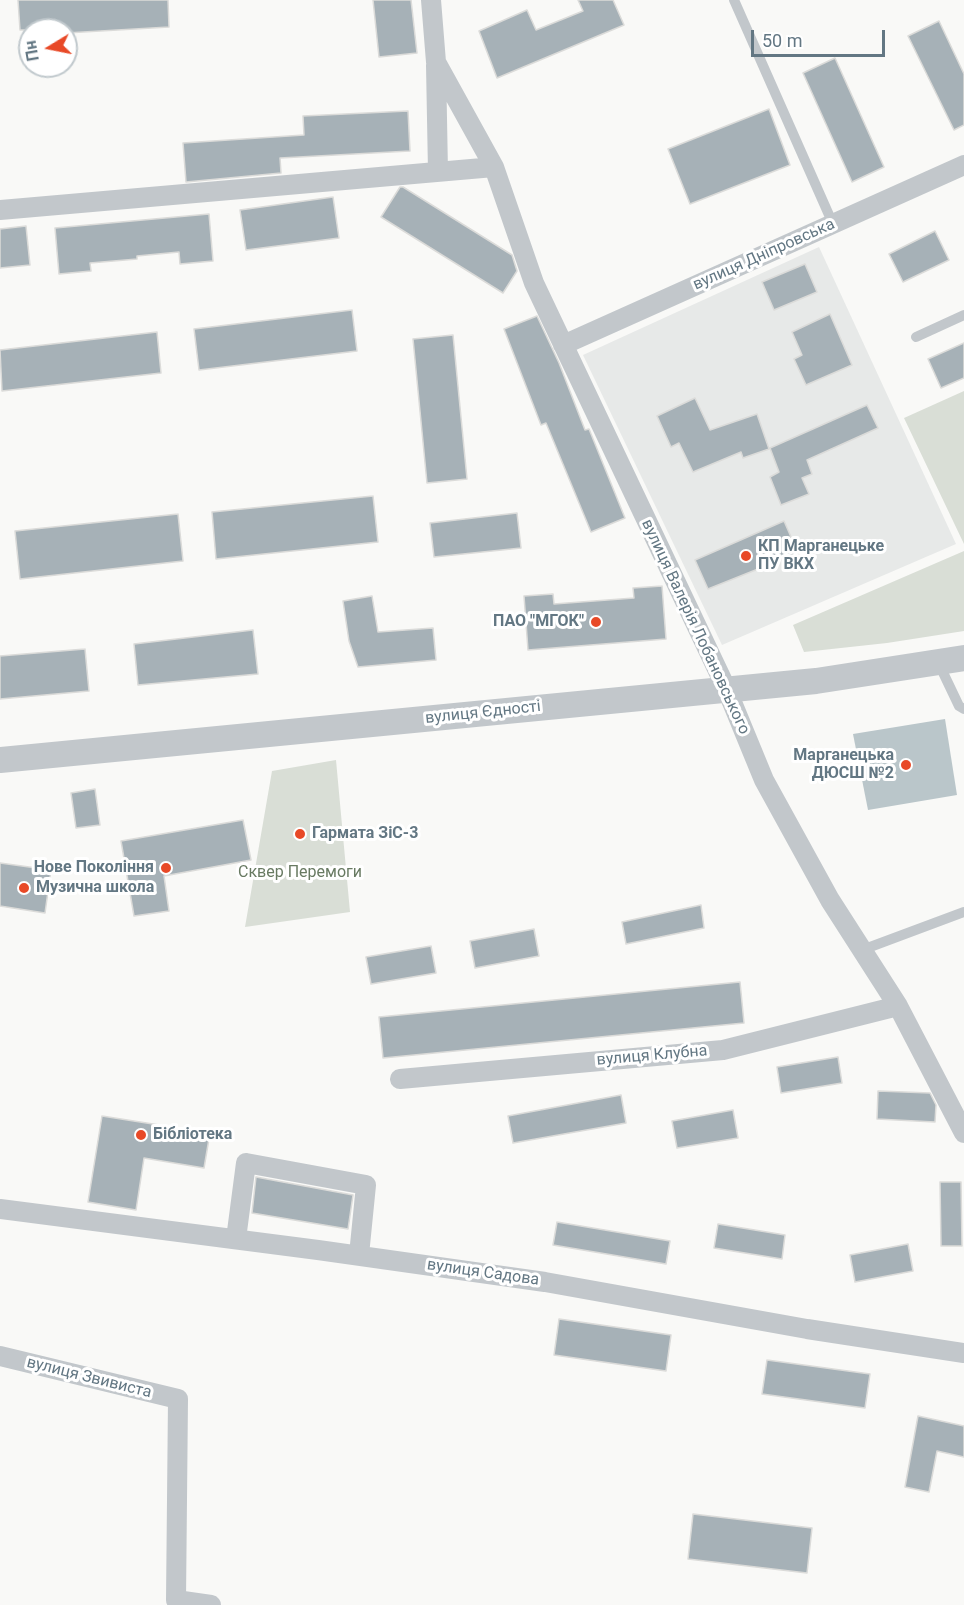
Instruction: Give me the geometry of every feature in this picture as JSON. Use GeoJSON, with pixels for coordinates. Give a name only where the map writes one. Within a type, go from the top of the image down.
{"type":"FeatureCollection","features":[{"type":"Feature","properties":{"kind":"street"},"geometry":{"type":"LineString","coordinates":[[430,0],[436,62],[438,172]]}},
{"type":"Feature","properties":{"kind":"street","name":"вулиця Валерія Лобановського"},"geometry":{"type":"LineString","coordinates":[[436,62],[494,167],[534,283],[728,690],[764,780],[830,900],[898,1006],[964,1133]]}},
{"type":"Feature","properties":{"kind":"street","name":"вулиця Дніпровська"},"geometry":{"type":"LineString","coordinates":[[563,345],[964,165]]}},
{"type":"Feature","properties":{"kind":"street"},"geometry":{"type":"LineString","coordinates":[[0,210],[494,167]]}},
{"type":"Feature","properties":{"kind":"street","name":"вулиця Єдності"},"geometry":{"type":"LineString","coordinates":[[0,760],[816,681],[964,658]]}},
{"type":"Feature","properties":{"kind":"street","name":"вулиця Клубна"},"geometry":{"type":"LineString","coordinates":[[400,1079],[723,1050],[898,1006]]}},
{"type":"Feature","properties":{"kind":"street"},"geometry":{"type":"LineString","coordinates":[[236,1239],[246,1163],[366,1185],[359,1256]]}},
{"type":"Feature","properties":{"kind":"street","name":"вулиця Садова"},"geometry":{"type":"LineString","coordinates":[[0,1209],[545,1282],[807,1329],[964,1353]]}},
{"type":"Feature","properties":{"kind":"street","name":"вулиця Звивиста"},"geometry":{"type":"LineString","coordinates":[[0,1356],[178,1400],[177,1600],[211,1605]]}},
{"type":"Feature","properties":{"kind":"lane"},"geometry":{"type":"LineString","coordinates":[[734,0],[832,224]]}},
{"type":"Feature","properties":{"kind":"lane"},"geometry":{"type":"LineString","coordinates":[[916,337],[964,315]]}},
{"type":"Feature","properties":{"kind":"lane"},"geometry":{"type":"LineString","coordinates":[[938,662],[959,706],[964,709]]}},
{"type":"Feature","properties":{"kind":"lane"},"geometry":{"type":"LineString","coordinates":[[862,950],[964,912]]}},
{"type":"Feature","properties":{"kind":"shaded area"},"geometry":{"type":"Polygon","coordinates":[[[819,247],[956,544],[722,645],[583,355],[819,247]]]}},
{"type":"Feature","properties":{"kind":"shaded area","name":"Марганецька ДЮСШ №2"},"geometry":{"type":"Polygon","coordinates":[[[945,719],[957,795],[868,810],[853,734],[945,719]]]}},
{"type":"Feature","properties":{"kind":"green space"},"geometry":{"type":"Polygon","coordinates":[[[964,391],[964,544],[904,418],[964,391]]]}},
{"type":"Feature","properties":{"kind":"green space"},"geometry":{"type":"Polygon","coordinates":[[[964,551],[964,631],[887,643],[804,652],[793,625],[964,551]]]}},
{"type":"Feature","properties":{"kind":"green space","name":"Сквер Перемоги"},"geometry":{"type":"Polygon","coordinates":[[[336,760],[350,912],[245,927],[272,771],[336,760]]]}},
{"type":"Feature","properties":{"kind":"building"},"geometry":{"type":"Polygon","coordinates":[[[18,0],[168,0],[169,27],[78,32],[78,18],[19,18],[18,0]]]}},
{"type":"Feature","properties":{"kind":"building"},"geometry":{"type":"Polygon","coordinates":[[[373,0],[411,0],[417,53],[379,57],[373,0]]]}},
{"type":"Feature","properties":{"kind":"building"},"geometry":{"type":"Polygon","coordinates":[[[578,0],[613,0],[624,25],[497,78],[479,31],[527,10],[536,30],[583,11],[578,0]]]}},
{"type":"Feature","properties":{"kind":"building"},"geometry":{"type":"Polygon","coordinates":[[[939,21],[964,74],[964,125],[954,130],[908,36],[939,21]]]}},
{"type":"Feature","properties":{"kind":"building"},"geometry":{"type":"Polygon","coordinates":[[[835,58],[884,167],[852,182],[803,73],[835,58]]]}},
{"type":"Feature","properties":{"kind":"building"},"geometry":{"type":"Polygon","coordinates":[[[769,109],[790,165],[690,204],[668,149],[769,109]]]}},
{"type":"Feature","properties":{"kind":"building"},"geometry":{"type":"Polygon","coordinates":[[[408,111],[410,151],[280,158],[281,173],[186,182],[183,143],[304,135],[303,116],[408,111]]]}},
{"type":"Feature","properties":{"kind":"building"},"geometry":{"type":"Polygon","coordinates":[[[400,187],[512,255],[517,271],[503,293],[381,217],[400,187]]]}},
{"type":"Feature","properties":{"kind":"building"},"geometry":{"type":"Polygon","coordinates":[[[333,197],[339,238],[246,250],[240,210],[333,197]]]}},
{"type":"Feature","properties":{"kind":"building"},"geometry":{"type":"Polygon","coordinates":[[[209,214],[213,261],[180,264],[179,252],[90,263],[91,271],[59,274],[55,228],[209,214]]]}},
{"type":"Feature","properties":{"kind":"building"},"geometry":{"type":"Polygon","coordinates":[[[26,226],[30,265],[0,268],[0,229],[26,226]]]}},
{"type":"Feature","properties":{"kind":"building"},"geometry":{"type":"Polygon","coordinates":[[[935,231],[949,260],[903,282],[889,254],[935,231]]]}},
{"type":"Feature","properties":{"kind":"building"},"geometry":{"type":"Polygon","coordinates":[[[805,264],[817,292],[774,310],[762,282],[805,264]]]}},
{"type":"Feature","properties":{"kind":"building"},"geometry":{"type":"Polygon","coordinates":[[[352,310],[357,351],[199,370],[194,329],[352,310]]]}},
{"type":"Feature","properties":{"kind":"building"},"geometry":{"type":"Polygon","coordinates":[[[830,314],[852,365],[806,385],[794,359],[802,355],[792,332],[830,314]]]}},
{"type":"Feature","properties":{"kind":"building"},"geometry":{"type":"Polygon","coordinates":[[[537,316],[559,363],[585,430],[589,429],[625,518],[591,532],[546,423],[541,425],[504,329],[537,316]]]}},
{"type":"Feature","properties":{"kind":"building"},"geometry":{"type":"Polygon","coordinates":[[[157,332],[161,373],[2,391],[0,350],[157,332]]]}},
{"type":"Feature","properties":{"kind":"building"},"geometry":{"type":"Polygon","coordinates":[[[453,335],[467,479],[427,483],[413,339],[453,335]]]}},
{"type":"Feature","properties":{"kind":"building"},"geometry":{"type":"Polygon","coordinates":[[[964,343],[964,378],[941,388],[928,359],[964,343]]]}},
{"type":"Feature","properties":{"kind":"building"},"geometry":{"type":"Polygon","coordinates":[[[695,398],[710,430],[757,414],[769,449],[743,458],[741,452],[693,472],[679,443],[671,447],[657,416],[695,398]]]}},
{"type":"Feature","properties":{"kind":"building"},"geometry":{"type":"Polygon","coordinates":[[[867,405],[878,428],[807,460],[812,474],[802,478],[809,494],[781,505],[770,477],[779,472],[770,448],[867,405]]]}},
{"type":"Feature","properties":{"kind":"building"},"geometry":{"type":"Polygon","coordinates":[[[373,496],[378,542],[216,559],[212,512],[373,496]]]}},
{"type":"Feature","properties":{"kind":"building"},"geometry":{"type":"Polygon","coordinates":[[[517,513],[521,548],[434,557],[430,523],[517,513]]]}},
{"type":"Feature","properties":{"kind":"building"},"geometry":{"type":"Polygon","coordinates":[[[178,514],[183,561],[20,579],[15,531],[178,514]]]}},
{"type":"Feature","properties":{"kind":"building","name":"КП Марганецьке ПУ ВКХ"},"geometry":{"type":"Polygon","coordinates":[[[784,521],[798,553],[708,589],[695,560],[784,521]]]}},
{"type":"Feature","properties":{"kind":"building","name":"ПАО \"МГОК\""},"geometry":{"type":"Polygon","coordinates":[[[662,586],[666,639],[528,650],[524,596],[553,594],[554,604],[634,598],[633,588],[662,586]]]}},
{"type":"Feature","properties":{"kind":"building"},"geometry":{"type":"Polygon","coordinates":[[[372,596],[378,632],[433,628],[436,660],[358,667],[349,641],[343,601],[372,596]]]}},
{"type":"Feature","properties":{"kind":"building"},"geometry":{"type":"Polygon","coordinates":[[[253,630],[258,674],[138,685],[134,644],[253,630]]]}},
{"type":"Feature","properties":{"kind":"building"},"geometry":{"type":"Polygon","coordinates":[[[85,649],[89,691],[0,699],[0,656],[85,649]]]}},
{"type":"Feature","properties":{"kind":"building"},"geometry":{"type":"Polygon","coordinates":[[[95,789],[100,825],[76,828],[71,793],[95,789]]]}},
{"type":"Feature","properties":{"kind":"building","name":"Нове Покоління"},"geometry":{"type":"Polygon","coordinates":[[[243,820],[251,860],[164,876],[169,911],[134,916],[121,841],[243,820]]]}},
{"type":"Feature","properties":{"kind":"building","name":"Музична школа"},"geometry":{"type":"Polygon","coordinates":[[[0,863],[51,870],[45,913],[0,906],[0,863]]]}},
{"type":"Feature","properties":{"kind":"building"},"geometry":{"type":"Polygon","coordinates":[[[701,905],[704,928],[626,944],[622,922],[701,905]]]}},
{"type":"Feature","properties":{"kind":"building"},"geometry":{"type":"Polygon","coordinates":[[[534,929],[539,956],[475,968],[470,941],[534,929]]]}},
{"type":"Feature","properties":{"kind":"building"},"geometry":{"type":"Polygon","coordinates":[[[431,946],[436,973],[371,984],[366,957],[431,946]]]}},
{"type":"Feature","properties":{"kind":"building"},"geometry":{"type":"Polygon","coordinates":[[[740,982],[744,1023],[383,1058],[379,1017],[740,982]]]}},
{"type":"Feature","properties":{"kind":"building"},"geometry":{"type":"Polygon","coordinates":[[[838,1057],[842,1083],[781,1093],[777,1067],[838,1057]]]}},
{"type":"Feature","properties":{"kind":"building"},"geometry":{"type":"Polygon","coordinates":[[[878,1091],[930,1093],[936,1105],[935,1122],[877,1119],[878,1091]]]}},
{"type":"Feature","properties":{"kind":"building"},"geometry":{"type":"Polygon","coordinates":[[[621,1095],[626,1123],[513,1143],[508,1116],[621,1095]]]}},
{"type":"Feature","properties":{"kind":"building"},"geometry":{"type":"Polygon","coordinates":[[[733,1110],[738,1138],[677,1148],[672,1121],[733,1110]]]}},
{"type":"Feature","properties":{"kind":"building"},"geometry":{"type":"Polygon","coordinates":[[[102,1116],[210,1133],[204,1168],[144,1158],[136,1210],[88,1202],[102,1116]]]}},
{"type":"Feature","properties":{"kind":"building"},"geometry":{"type":"Polygon","coordinates":[[[256,1177],[353,1195],[348,1229],[252,1213],[256,1177]]]}},
{"type":"Feature","properties":{"kind":"building"},"geometry":{"type":"Polygon","coordinates":[[[940,1182],[961,1182],[962,1246],[941,1246],[940,1182]]]}},
{"type":"Feature","properties":{"kind":"building"},"geometry":{"type":"Polygon","coordinates":[[[557,1222],[670,1241],[666,1264],[553,1245],[557,1222]]]}},
{"type":"Feature","properties":{"kind":"building"},"geometry":{"type":"Polygon","coordinates":[[[718,1224],[785,1235],[782,1259],[714,1248],[718,1224]]]}},
{"type":"Feature","properties":{"kind":"building"},"geometry":{"type":"Polygon","coordinates":[[[908,1244],[913,1271],[855,1282],[850,1255],[908,1244]]]}},
{"type":"Feature","properties":{"kind":"building"},"geometry":{"type":"Polygon","coordinates":[[[559,1319],[671,1335],[666,1371],[554,1355],[559,1319]]]}},
{"type":"Feature","properties":{"kind":"building"},"geometry":{"type":"Polygon","coordinates":[[[767,1360],[870,1374],[865,1408],[762,1394],[767,1360]]]}},
{"type":"Feature","properties":{"kind":"building"},"geometry":{"type":"Polygon","coordinates":[[[918,1416],[964,1426],[964,1457],[937,1451],[929,1492],[905,1487],[918,1416]]]}},
{"type":"Feature","properties":{"kind":"building"},"geometry":{"type":"Polygon","coordinates":[[[693,1514],[812,1528],[807,1573],[688,1559],[693,1514]]]}},
{"type":"Feature","properties":{"kind":"place","name":"КП Марганецьке ПУ ВКХ"},"geometry":{"type":"Point","coordinates":[746,556]}},
{"type":"Feature","properties":{"kind":"place","name":"ПАО \"МГОК\""},"geometry":{"type":"Point","coordinates":[596,622]}},
{"type":"Feature","properties":{"kind":"place","name":"Марганецька ДЮСШ №2"},"geometry":{"type":"Point","coordinates":[906,765]}},
{"type":"Feature","properties":{"kind":"place","name":"Гармата ЗіС-3"},"geometry":{"type":"Point","coordinates":[300,834]}},
{"type":"Feature","properties":{"kind":"place","name":"Нове Покоління"},"geometry":{"type":"Point","coordinates":[166,868]}},
{"type":"Feature","properties":{"kind":"place","name":"Музична школа"},"geometry":{"type":"Point","coordinates":[24,888]}},
{"type":"Feature","properties":{"kind":"place","name":"Бібліотека"},"geometry":{"type":"Point","coordinates":[141,1135]}}]}
